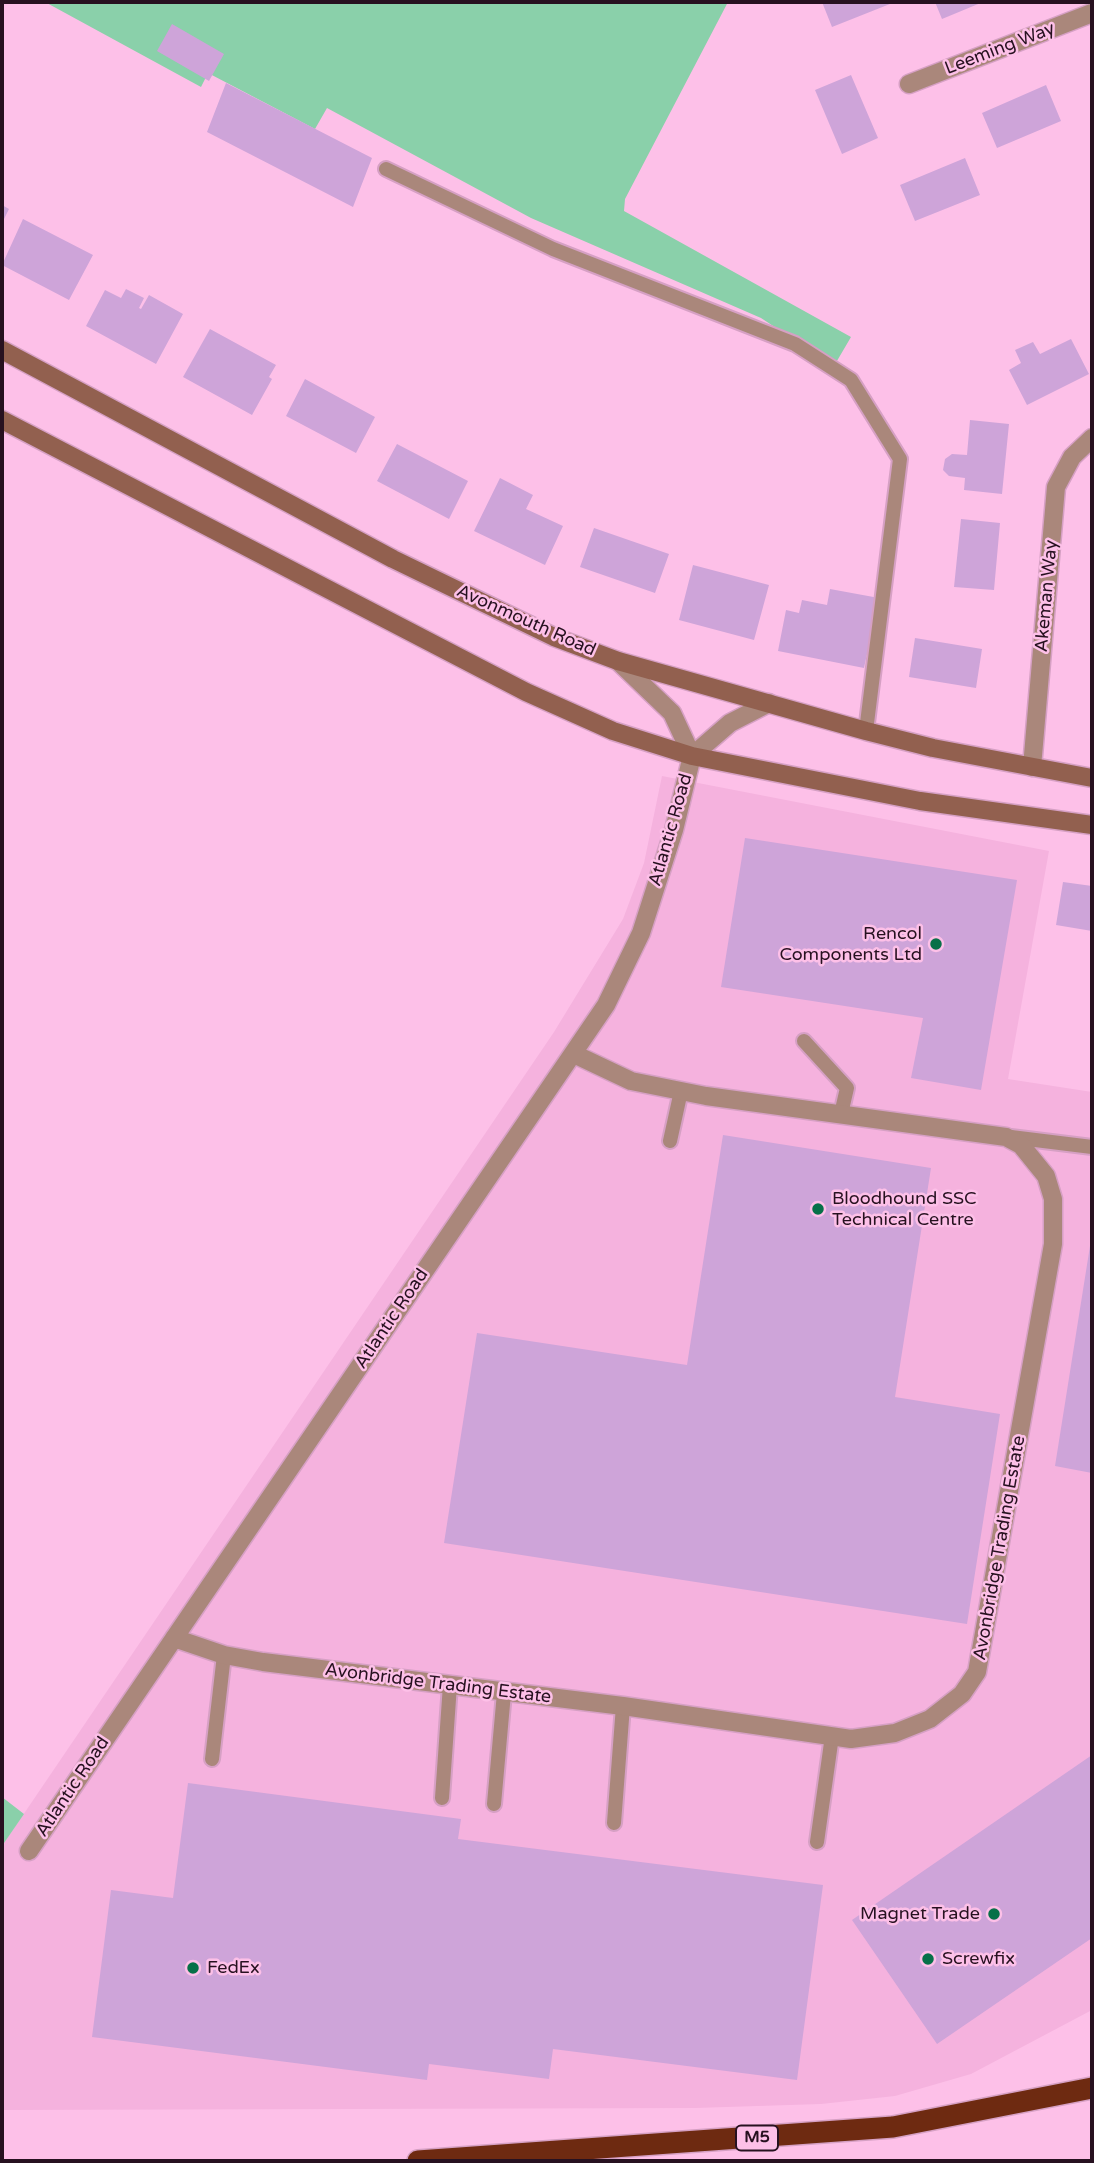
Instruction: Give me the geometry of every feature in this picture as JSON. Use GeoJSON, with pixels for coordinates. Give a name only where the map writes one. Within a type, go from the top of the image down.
{"type":"FeatureCollection","features":[{"type":"Feature","properties":{"kind":"highway","name":"M5"},"geometry":{"type":"LineString","coordinates":[[418,2161],[893,2127],[1092,2088]]}},
{"type":"Feature","properties":{"kind":"main road","name":"Avonmouth Road"},"geometry":{"type":"LineString","coordinates":[[2,350],[393,559],[554,637],[618,662],[866,731],[933,748],[1092,778]]}},
{"type":"Feature","properties":{"kind":"main road"},"geometry":{"type":"LineString","coordinates":[[2,420],[526,692],[613,731],[692,756],[920,801],[1092,825]]}},
{"type":"Feature","properties":{"kind":"street","name":"Leeming Way"},"geometry":{"type":"LineString","coordinates":[[909,84],[1092,13]]}},
{"type":"Feature","properties":{"kind":"street","name":"Akeman Way"},"geometry":{"type":"LineString","coordinates":[[1032,767],[1056,487],[1072,457],[1092,438]]}},
{"type":"Feature","properties":{"kind":"street","name":"Atlantic Road"},"geometry":{"type":"LineString","coordinates":[[618,662],[672,713],[692,756]]}},
{"type":"Feature","properties":{"kind":"street","name":"Atlantic Road"},"geometry":{"type":"LineString","coordinates":[[29,1851],[606,1004],[642,933],[674,830],[692,756],[730,723],[769,703]]}},
{"type":"Feature","properties":{"kind":"street"},"geometry":{"type":"LineString","coordinates":[[573,1054],[631,1081],[681,1091],[1006,1137]]}},
{"type":"Feature","properties":{"kind":"street","name":"Avonbridge Trading Estate"},"geometry":{"type":"LineString","coordinates":[[174,1638],[224,1655],[850,1738],[895,1733],[930,1720],[962,1694],[977,1672],[984,1650],[1053,1244],[1054,1199],[1046,1176],[1021,1145],[1006,1137]]}},
{"type":"Feature","properties":{"kind":"lane"},"geometry":{"type":"LineString","coordinates":[[386,169],[553,249],[795,344],[851,380],[900,459],[866,731]]}},
{"type":"Feature","properties":{"kind":"lane"},"geometry":{"type":"LineString","coordinates":[[804,1041],[847,1088],[841,1114]]}},
{"type":"Feature","properties":{"kind":"lane"},"geometry":{"type":"LineString","coordinates":[[670,1141],[681,1091]]}},
{"type":"Feature","properties":{"kind":"lane"},"geometry":{"type":"LineString","coordinates":[[1006,1137],[1092,1147]]}},
{"type":"Feature","properties":{"kind":"lane"},"geometry":{"type":"LineString","coordinates":[[219,1673],[224,1655]]}},
{"type":"Feature","properties":{"kind":"lane"},"geometry":{"type":"LineString","coordinates":[[212,1759],[224,1655]]}},
{"type":"Feature","properties":{"kind":"lane"},"geometry":{"type":"LineString","coordinates":[[442,1798],[450,1685]]}},
{"type":"Feature","properties":{"kind":"lane"},"geometry":{"type":"LineString","coordinates":[[494,1804],[504,1693]]}},
{"type":"Feature","properties":{"kind":"lane"},"geometry":{"type":"LineString","coordinates":[[614,1823],[623,1706]]}},
{"type":"Feature","properties":{"kind":"lane"},"geometry":{"type":"LineString","coordinates":[[817,1842],[832,1735]]}},
{"type":"Feature","properties":{"kind":"shaded area"},"geometry":{"type":"Polygon","coordinates":[[[662,776],[1049,851],[1008,1079],[1092,1092],[1092,2010],[971,2074],[895,2096],[821,2104],[695,2108],[2,2110],[2,1846],[554,1032],[623,919],[644,863],[662,776]]]}},
{"type":"Feature","properties":{"kind":"green space"},"geometry":{"type":"Polygon","coordinates":[[[45,2],[728,2],[625,199],[624,211],[851,337],[834,366],[761,318],[531,218],[327,108],[315,129],[208,73],[201,87],[45,2]]]}},
{"type":"Feature","properties":{"kind":"green space"},"geometry":{"type":"Polygon","coordinates":[[[2,1797],[24,1814],[2,1846],[2,1797]]]}},
{"type":"Feature","properties":{"kind":"building"},"geometry":{"type":"Polygon","coordinates":[[[822,2],[895,2],[832,27],[822,2]]]}},
{"type":"Feature","properties":{"kind":"building"},"geometry":{"type":"Polygon","coordinates":[[[935,2],[983,2],[942,19],[935,2]]]}},
{"type":"Feature","properties":{"kind":"building"},"geometry":{"type":"Polygon","coordinates":[[[172,24],[224,54],[209,81],[157,51],[172,24]]]}},
{"type":"Feature","properties":{"kind":"building"},"geometry":{"type":"Polygon","coordinates":[[[851,75],[878,138],[842,154],[815,90],[851,75]]]}},
{"type":"Feature","properties":{"kind":"building"},"geometry":{"type":"Polygon","coordinates":[[[226,83],[372,158],[353,207],[207,132],[226,83]]]}},
{"type":"Feature","properties":{"kind":"building"},"geometry":{"type":"Polygon","coordinates":[[[1046,85],[1061,121],[997,148],[982,113],[1046,85]]]}},
{"type":"Feature","properties":{"kind":"building"},"geometry":{"type":"Polygon","coordinates":[[[965,158],[980,195],[915,221],[900,185],[965,158]]]}},
{"type":"Feature","properties":{"kind":"building"},"geometry":{"type":"Polygon","coordinates":[[[2,205],[9,209],[2,223],[2,205]]]}},
{"type":"Feature","properties":{"kind":"building"},"geometry":{"type":"Polygon","coordinates":[[[23,219],[93,255],[69,300],[2,265],[23,219]]]}},
{"type":"Feature","properties":{"kind":"building"},"geometry":{"type":"Polygon","coordinates":[[[126,289],[144,298],[139,308],[141,309],[149,295],[183,314],[156,364],[86,326],[105,290],[121,298],[126,289]]]}},
{"type":"Feature","properties":{"kind":"building"},"geometry":{"type":"Polygon","coordinates":[[[210,329],[276,365],[269,377],[272,379],[252,415],[183,377],[210,329]]]}},
{"type":"Feature","properties":{"kind":"building"},"geometry":{"type":"Polygon","coordinates":[[[1071,339],[1089,374],[1027,405],[1009,370],[1021,363],[1015,350],[1033,342],[1040,354],[1071,339]]]}},
{"type":"Feature","properties":{"kind":"building"},"geometry":{"type":"Polygon","coordinates":[[[305,379],[375,417],[356,453],[286,416],[305,379]]]}},
{"type":"Feature","properties":{"kind":"building"},"geometry":{"type":"Polygon","coordinates":[[[970,420],[1009,424],[1002,494],[964,490],[965,478],[949,476],[943,470],[945,459],[952,454],[967,455],[970,420]]]}},
{"type":"Feature","properties":{"kind":"building"},"geometry":{"type":"Polygon","coordinates":[[[397,444],[468,481],[449,519],[377,481],[397,444]]]}},
{"type":"Feature","properties":{"kind":"building"},"geometry":{"type":"Polygon","coordinates":[[[500,478],[533,495],[526,509],[563,526],[545,565],[474,531],[500,478]]]}},
{"type":"Feature","properties":{"kind":"building"},"geometry":{"type":"Polygon","coordinates":[[[961,519],[1000,523],[994,590],[954,587],[961,519]]]}},
{"type":"Feature","properties":{"kind":"building"},"geometry":{"type":"Polygon","coordinates":[[[594,528],[669,554],[655,593],[580,567],[594,528]]]}},
{"type":"Feature","properties":{"kind":"building"},"geometry":{"type":"Polygon","coordinates":[[[693,565],[769,585],[754,640],[679,620],[693,565]]]}},
{"type":"Feature","properties":{"kind":"building"},"geometry":{"type":"Polygon","coordinates":[[[830,589],[879,598],[864,668],[778,651],[786,610],[799,613],[802,600],[827,605],[830,589]]]}},
{"type":"Feature","properties":{"kind":"building"},"geometry":{"type":"Polygon","coordinates":[[[915,638],[982,649],[976,688],[909,677],[915,638]]]}},
{"type":"Feature","properties":{"kind":"building"},"geometry":{"type":"Polygon","coordinates":[[[745,838],[1017,880],[981,1090],[911,1078],[923,1018],[721,987],[745,838]]]}},
{"type":"Feature","properties":{"kind":"building"},"geometry":{"type":"Polygon","coordinates":[[[1063,882],[1092,886],[1092,931],[1056,925],[1063,882]]]}},
{"type":"Feature","properties":{"kind":"building"},"geometry":{"type":"Polygon","coordinates":[[[723,1135],[931,1168],[895,1397],[1000,1414],[967,1624],[444,1543],[477,1333],[687,1365],[723,1135]]]}},
{"type":"Feature","properties":{"kind":"building"},"geometry":{"type":"Polygon","coordinates":[[[1092,1246],[1092,1473],[1055,1466],[1092,1246]]]}},
{"type":"Feature","properties":{"kind":"building"},"geometry":{"type":"Polygon","coordinates":[[[1092,1755],[1092,1938],[937,2044],[852,1920],[1092,1755]]]}},
{"type":"Feature","properties":{"kind":"building"},"geometry":{"type":"Polygon","coordinates":[[[188,1783],[461,1819],[458,1839],[823,1885],[797,2080],[553,2049],[549,2079],[429,2064],[427,2080],[92,2037],[111,1890],[173,1898],[188,1783]]]}},
{"type":"Feature","properties":{"kind":"place","name":"Rencol Components Ltd"},"geometry":{"type":"Point","coordinates":[936,944]}},
{"type":"Feature","properties":{"kind":"place","name":"Bloodhound SSC Technical Centre"},"geometry":{"type":"Point","coordinates":[818,1209]}},
{"type":"Feature","properties":{"kind":"place","name":"Magnet Trade"},"geometry":{"type":"Point","coordinates":[994,1914]}},
{"type":"Feature","properties":{"kind":"place","name":"Screwfix"},"geometry":{"type":"Point","coordinates":[928,1959]}},
{"type":"Feature","properties":{"kind":"place","name":"FedEx"},"geometry":{"type":"Point","coordinates":[193,1968]}}]}
